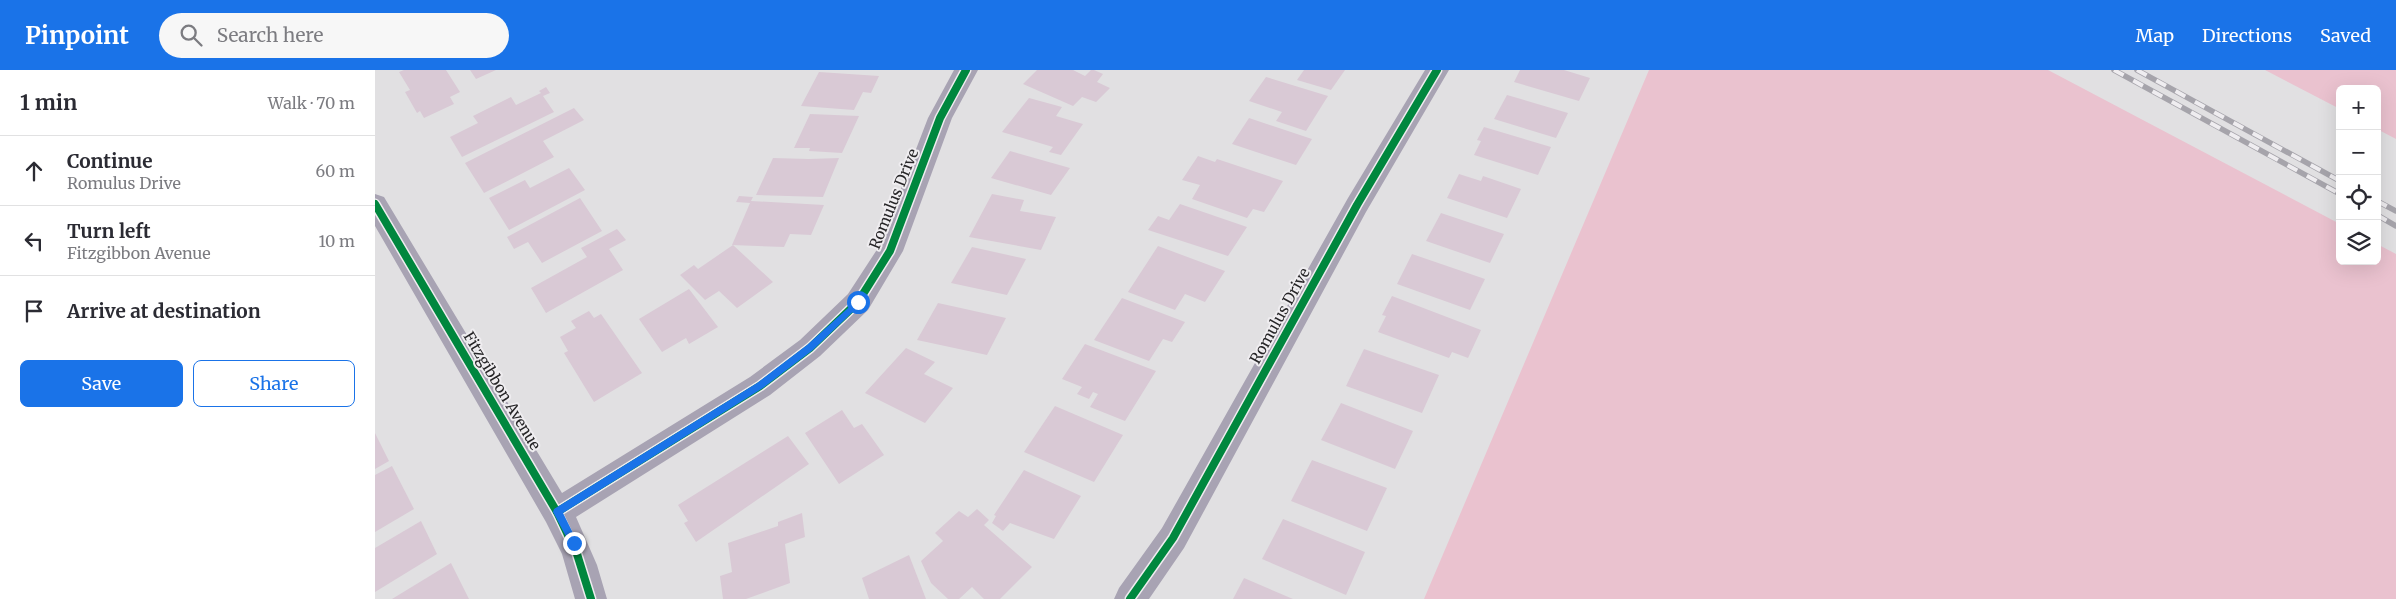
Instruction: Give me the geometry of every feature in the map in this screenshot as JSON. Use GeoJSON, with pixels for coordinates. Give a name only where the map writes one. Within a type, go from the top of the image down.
{"type":"FeatureCollection","features":[{"type":"Feature","properties":{"kind":"street","name":"Romulus Drive"},"geometry":{"type":"LineString","coordinates":[[557,512],[760,386],[810,348],[858,302],[890,251],[940,118],[966,70]]}},
{"type":"Feature","properties":{"kind":"street","name":"Romulus Drive"},"geometry":{"type":"LineString","coordinates":[[1130,599],[1173,538],[1352,213],[1437,70]]}},
{"type":"Feature","properties":{"kind":"street","name":"Fitzgibbon Avenue"},"geometry":{"type":"LineString","coordinates":[[375,204],[574,543],[586,577],[591,599]]}},
{"type":"Feature","properties":{"kind":"shaded area"},"geometry":{"type":"Polygon","coordinates":[[[1649,70],[2048,70],[2336,222],[2336,265],[2381,265],[2381,246],[2396,254],[2396,599],[1424,599],[1649,70]]]}},
{"type":"Feature","properties":{"kind":"shaded area"},"geometry":{"type":"Polygon","coordinates":[[[2265,70],[2396,70],[2396,139],[2381,131],[2381,85],[2336,85],[2336,107],[2265,70]]]}},
{"type":"Feature","properties":{"kind":"building"},"geometry":{"type":"Polygon","coordinates":[[[404,70],[446,70],[460,92],[450,97],[454,104],[424,118],[420,111],[417,113],[405,92],[410,90],[399,72],[404,70]]]}},
{"type":"Feature","properties":{"kind":"building"},"geometry":{"type":"Polygon","coordinates":[[[470,70],[496,70],[476,79],[470,70]]]}},
{"type":"Feature","properties":{"kind":"building"},"geometry":{"type":"Polygon","coordinates":[[[1037,70],[1073,70],[1085,76],[1091,70],[1094,70],[1103,74],[1097,82],[1110,88],[1096,102],[1082,97],[1073,106],[1023,84],[1037,70]]]}},
{"type":"Feature","properties":{"kind":"building"},"geometry":{"type":"Polygon","coordinates":[[[1304,70],[1345,70],[1331,90],[1297,80],[1304,70]]]}},
{"type":"Feature","properties":{"kind":"building"},"geometry":{"type":"Polygon","coordinates":[[[1520,70],[1564,70],[1590,78],[1579,101],[1514,82],[1520,70]]]}},
{"type":"Feature","properties":{"kind":"building"},"geometry":{"type":"Polygon","coordinates":[[[819,72],[879,76],[871,93],[863,92],[854,110],[801,106],[819,72]]]}},
{"type":"Feature","properties":{"kind":"building"},"geometry":{"type":"Polygon","coordinates":[[[1266,77],[1328,96],[1306,131],[1276,121],[1282,112],[1249,101],[1266,77]]]}},
{"type":"Feature","properties":{"kind":"building"},"geometry":{"type":"Polygon","coordinates":[[[546,87],[550,93],[543,96],[554,112],[462,157],[450,137],[478,123],[473,116],[511,97],[516,105],[541,93],[539,91],[546,87]]]}},
{"type":"Feature","properties":{"kind":"building"},"geometry":{"type":"Polygon","coordinates":[[[1507,95],[1568,113],[1556,138],[1494,119],[1507,95]]]}},
{"type":"Feature","properties":{"kind":"building"},"geometry":{"type":"Polygon","coordinates":[[[1029,98],[1062,107],[1056,116],[1083,124],[1061,155],[1049,152],[1053,147],[1002,132],[1029,98]]]}},
{"type":"Feature","properties":{"kind":"building"},"geometry":{"type":"Polygon","coordinates":[[[574,108],[584,120],[543,141],[554,157],[484,193],[465,163],[574,108]]]}},
{"type":"Feature","properties":{"kind":"building"},"geometry":{"type":"Polygon","coordinates":[[[810,114],[859,116],[842,153],[809,151],[810,148],[794,148],[810,114]]]}},
{"type":"Feature","properties":{"kind":"building"},"geometry":{"type":"Polygon","coordinates":[[[1249,118],[1312,139],[1296,165],[1232,144],[1249,118]]]}},
{"type":"Feature","properties":{"kind":"building"},"geometry":{"type":"Polygon","coordinates":[[[1484,127],[1551,147],[1538,175],[1474,155],[1481,141],[1477,140],[1484,127]]]}},
{"type":"Feature","properties":{"kind":"building"},"geometry":{"type":"Polygon","coordinates":[[[1010,151],[1070,168],[1051,195],[991,178],[1010,151]]]}},
{"type":"Feature","properties":{"kind":"building"},"geometry":{"type":"Polygon","coordinates":[[[1198,156],[1215,162],[1217,159],[1283,181],[1264,212],[1253,209],[1247,218],[1192,199],[1200,185],[1182,180],[1198,156]]]}},
{"type":"Feature","properties":{"kind":"building"},"geometry":{"type":"Polygon","coordinates":[[[773,158],[839,158],[823,197],[756,195],[773,158]]]}},
{"type":"Feature","properties":{"kind":"building"},"geometry":{"type":"Polygon","coordinates":[[[569,168],[585,190],[509,230],[489,198],[525,180],[530,188],[569,168]]]}},
{"type":"Feature","properties":{"kind":"building"},"geometry":{"type":"Polygon","coordinates":[[[1459,174],[1481,181],[1483,176],[1521,189],[1507,218],[1447,198],[1459,174]]]}},
{"type":"Feature","properties":{"kind":"building"},"geometry":{"type":"Polygon","coordinates":[[[992,194],[1024,200],[1020,211],[1056,217],[1041,250],[969,237],[992,194]]]}},
{"type":"Feature","properties":{"kind":"building"},"geometry":{"type":"Polygon","coordinates":[[[739,196],[753,197],[751,201],[824,205],[811,235],[790,234],[784,247],[732,245],[750,203],[736,202],[739,196]]]}},
{"type":"Feature","properties":{"kind":"building"},"geometry":{"type":"Polygon","coordinates":[[[580,198],[602,231],[542,263],[528,242],[514,249],[507,237],[580,198]]]}},
{"type":"Feature","properties":{"kind":"building"},"geometry":{"type":"Polygon","coordinates":[[[1180,204],[1247,227],[1228,256],[1148,230],[1158,216],[1169,220],[1180,204]]]}},
{"type":"Feature","properties":{"kind":"building"},"geometry":{"type":"Polygon","coordinates":[[[1441,213],[1504,234],[1490,263],[1426,241],[1441,213]]]}},
{"type":"Feature","properties":{"kind":"building"},"geometry":{"type":"Polygon","coordinates":[[[617,229],[626,240],[609,249],[623,270],[546,313],[531,288],[587,257],[581,248],[617,229]]]}},
{"type":"Feature","properties":{"kind":"building"},"geometry":{"type":"Polygon","coordinates":[[[733,245],[773,282],[737,308],[719,291],[705,300],[680,275],[694,265],[698,269],[733,245]]]}},
{"type":"Feature","properties":{"kind":"building"},"geometry":{"type":"Polygon","coordinates":[[[1158,246],[1225,271],[1205,302],[1185,294],[1175,310],[1128,292],[1158,246]]]}},
{"type":"Feature","properties":{"kind":"building"},"geometry":{"type":"Polygon","coordinates":[[[972,247],[1026,259],[1007,295],[951,283],[972,247]]]}},
{"type":"Feature","properties":{"kind":"building"},"geometry":{"type":"Polygon","coordinates":[[[1412,254],[1485,279],[1470,310],[1397,284],[1412,254]]]}},
{"type":"Feature","properties":{"kind":"building"},"geometry":{"type":"Polygon","coordinates":[[[689,289],[718,327],[689,344],[686,338],[662,352],[639,319],[689,289]]]}},
{"type":"Feature","properties":{"kind":"building"},"geometry":{"type":"Polygon","coordinates":[[[1392,296],[1481,330],[1468,358],[1452,352],[1449,358],[1378,332],[1386,316],[1382,315],[1392,296]]]}},
{"type":"Feature","properties":{"kind":"building"},"geometry":{"type":"Polygon","coordinates":[[[1122,298],[1185,322],[1172,342],[1163,339],[1149,361],[1094,340],[1122,298]]]}},
{"type":"Feature","properties":{"kind":"building"},"geometry":{"type":"Polygon","coordinates":[[[938,303],[1006,318],[987,355],[917,340],[938,303]]]}},
{"type":"Feature","properties":{"kind":"building"},"geometry":{"type":"Polygon","coordinates":[[[589,311],[594,318],[601,314],[642,373],[594,402],[564,353],[568,351],[560,337],[576,328],[571,321],[589,311]]]}},
{"type":"Feature","properties":{"kind":"building"},"geometry":{"type":"Polygon","coordinates":[[[1085,344],[1156,371],[1125,421],[1090,407],[1098,394],[1093,392],[1089,399],[1077,394],[1082,387],[1062,379],[1085,344]]]}},
{"type":"Feature","properties":{"kind":"building"},"geometry":{"type":"Polygon","coordinates":[[[906,348],[935,362],[924,374],[953,388],[925,423],[865,393],[906,348]]]}},
{"type":"Feature","properties":{"kind":"building"},"geometry":{"type":"Polygon","coordinates":[[[1364,349],[1439,375],[1422,413],[1346,386],[1364,349]]]}},
{"type":"Feature","properties":{"kind":"building"},"geometry":{"type":"Polygon","coordinates":[[[1341,403],[1413,431],[1395,469],[1321,440],[1341,403]]]}},
{"type":"Feature","properties":{"kind":"building"},"geometry":{"type":"Polygon","coordinates":[[[1055,406],[1123,435],[1094,482],[1024,452],[1055,406]]]}},
{"type":"Feature","properties":{"kind":"building"},"geometry":{"type":"Polygon","coordinates":[[[842,410],[854,428],[862,424],[884,455],[839,484],[805,433],[842,410]]]}},
{"type":"Feature","properties":{"kind":"building"},"geometry":{"type":"Polygon","coordinates":[[[375,433],[389,461],[375,469],[375,433]]]}},
{"type":"Feature","properties":{"kind":"building"},"geometry":{"type":"Polygon","coordinates":[[[788,436],[809,464],[696,542],[684,523],[688,521],[678,505],[788,436]]]}},
{"type":"Feature","properties":{"kind":"building"},"geometry":{"type":"Polygon","coordinates":[[[1312,460],[1387,488],[1367,531],[1291,501],[1312,460]]]}},
{"type":"Feature","properties":{"kind":"building"},"geometry":{"type":"Polygon","coordinates":[[[392,466],[414,509],[375,532],[375,475],[392,466]]]}},
{"type":"Feature","properties":{"kind":"building"},"geometry":{"type":"Polygon","coordinates":[[[1024,470],[1081,496],[1054,539],[1010,523],[1003,531],[992,523],[996,516],[994,515],[1024,470]]]}},
{"type":"Feature","properties":{"kind":"building"},"geometry":{"type":"Polygon","coordinates":[[[977,509],[989,520],[984,525],[1032,567],[1000,599],[984,599],[972,587],[959,599],[948,599],[931,583],[921,561],[943,541],[935,533],[959,511],[968,517],[977,509]]]}},
{"type":"Feature","properties":{"kind":"building"},"geometry":{"type":"Polygon","coordinates":[[[802,513],[805,537],[785,544],[790,583],[746,599],[723,599],[720,576],[732,572],[728,543],[778,526],[778,522],[802,513]]]}},
{"type":"Feature","properties":{"kind":"building"},"geometry":{"type":"Polygon","coordinates":[[[1283,519],[1365,552],[1346,595],[1262,559],[1283,519]]]}},
{"type":"Feature","properties":{"kind":"building"},"geometry":{"type":"Polygon","coordinates":[[[421,521],[437,554],[375,592],[375,548],[421,521]]]}},
{"type":"Feature","properties":{"kind":"building"},"geometry":{"type":"Polygon","coordinates":[[[909,555],[926,599],[869,599],[862,578],[909,555]]]}},
{"type":"Feature","properties":{"kind":"building"},"geometry":{"type":"Polygon","coordinates":[[[451,563],[469,599],[392,599],[451,563]]]}},
{"type":"Feature","properties":{"kind":"building"},"geometry":{"type":"Polygon","coordinates":[[[1244,578],[1293,599],[1233,599],[1244,578]]]}},
{"type":"Feature","properties":{"kind":"railway"},"geometry":{"type":"LineString","coordinates":[[2114,70],[2336,192]]}},
{"type":"Feature","properties":{"kind":"railway"},"geometry":{"type":"LineString","coordinates":[[2137,70],[2336,179]]}},
{"type":"Feature","properties":{"kind":"railway"},"geometry":{"type":"LineString","coordinates":[[2381,203],[2396,211]]}},
{"type":"Feature","properties":{"kind":"railway"},"geometry":{"type":"LineString","coordinates":[[2381,217],[2396,226]]}},
{"type":"Feature","properties":{"kind":"cycle path"},"geometry":{"type":"LineString","coordinates":[[557,512],[760,386],[810,348],[858,302],[890,251],[940,118],[966,70]]}},
{"type":"Feature","properties":{"kind":"cycle path"},"geometry":{"type":"LineString","coordinates":[[1130,599],[1173,538],[1357,205],[1437,70]]}},
{"type":"Feature","properties":{"kind":"cycle path"},"geometry":{"type":"LineString","coordinates":[[375,204],[557,512],[577,554],[591,599]]}},
{"type":"Feature","properties":{"kind":"route"},"geometry":{"type":"LineString","coordinates":[[574,543],[557,512],[760,386],[810,348],[858,302]]}}]}
